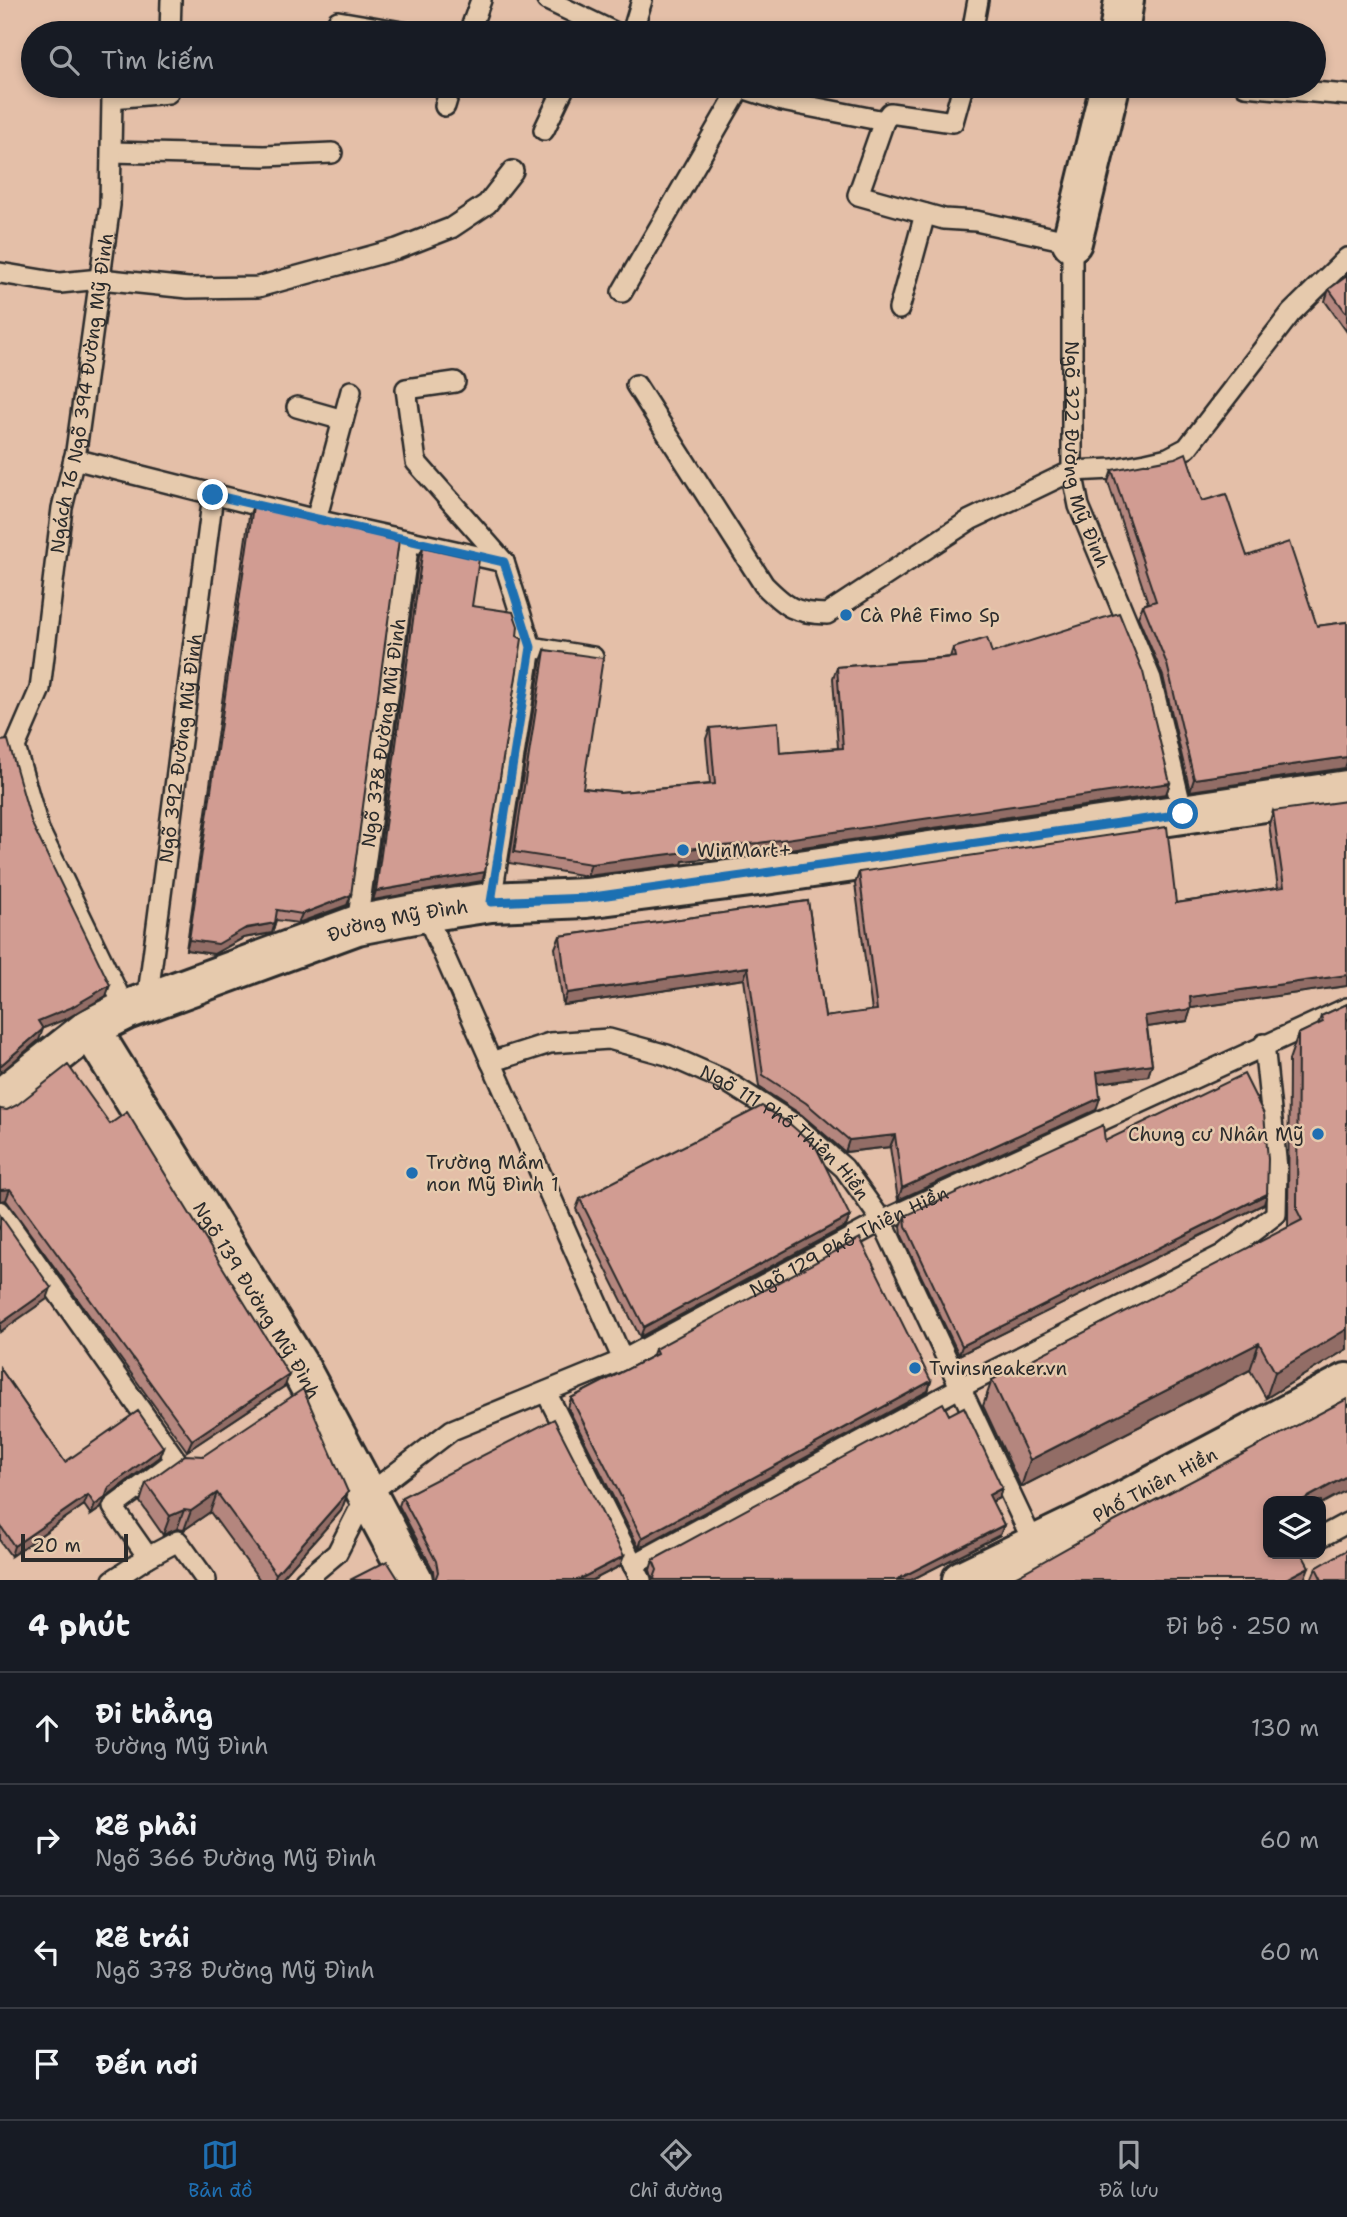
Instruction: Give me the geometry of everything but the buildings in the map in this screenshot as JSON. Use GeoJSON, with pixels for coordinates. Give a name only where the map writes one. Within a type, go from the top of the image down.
{"type":"FeatureCollection","features":[{"type":"Feature","properties":{"kind":"street"},"geometry":{"type":"LineString","coordinates":[[1121,21],[1124,0]]}},
{"type":"Feature","properties":{"kind":"street","name":"Ngõ 322 Đường Mỹ Đình"},"geometry":{"type":"LineString","coordinates":[[1072,242],[1107,98]]}},
{"type":"Feature","properties":{"kind":"street","name":"Đường Mỹ Đình"},"geometry":{"type":"LineString","coordinates":[[0,1099],[90,1028],[136,1006],[358,925],[491,902],[586,898],[1347,790]]}},
{"type":"Feature","properties":{"kind":"street","name":"Ngõ 139 Đường Mỹ Đình"},"geometry":{"type":"LineString","coordinates":[[90,1028],[304,1389],[413,1580]]}},
{"type":"Feature","properties":{"kind":"street","name":"Phố Thiên Hiền"},"geometry":{"type":"LineString","coordinates":[[962,1580],[1097,1515],[1347,1384]]}},
{"type":"Feature","properties":{"kind":"lane"},"geometry":{"type":"LineString","coordinates":[[170,21],[171,0]]}},
{"type":"Feature","properties":{"kind":"lane"},"geometry":{"type":"LineString","coordinates":[[473,21],[481,0]]}},
{"type":"Feature","properties":{"kind":"lane"},"geometry":{"type":"LineString","coordinates":[[547,0],[582,21]]}},
{"type":"Feature","properties":{"kind":"lane"},"geometry":{"type":"LineString","coordinates":[[636,21],[642,0]]}},
{"type":"Feature","properties":{"kind":"lane"},"geometry":{"type":"LineString","coordinates":[[974,21],[978,0]]}},
{"type":"Feature","properties":{"kind":"lane"},"geometry":{"type":"LineString","coordinates":[[1326,93],[1347,95]]}},
{"type":"Feature","properties":{"kind":"lane","name":"Ngách 16 Ngõ 394 Đường Mỹ Đình"},"geometry":{"type":"LineString","coordinates":[[8,746],[40,689],[62,508],[74,459],[110,205],[112,98]]}},
{"type":"Feature","properties":{"kind":"lane"},"geometry":{"type":"LineString","coordinates":[[445,106],[447,98]]}},
{"type":"Feature","properties":{"kind":"lane"},"geometry":{"type":"LineString","coordinates":[[544,130],[559,98]]}},
{"type":"Feature","properties":{"kind":"lane"},"geometry":{"type":"LineString","coordinates":[[622,292],[732,98]]}},
{"type":"Feature","properties":{"kind":"lane"},"geometry":{"type":"LineString","coordinates":[[773,98],[884,121]]}},
{"type":"Feature","properties":{"kind":"lane"},"geometry":{"type":"LineString","coordinates":[[959,98],[953,122],[890,113],[884,121],[858,195],[944,219],[976,221],[1072,242]]}},
{"type":"Feature","properties":{"kind":"lane"},"geometry":{"type":"LineString","coordinates":[[112,152],[264,156],[332,153]]}},
{"type":"Feature","properties":{"kind":"lane"},"geometry":{"type":"LineString","coordinates":[[0,273],[60,283],[100,279],[188,288],[258,287],[397,249],[451,228],[487,204],[513,171]]}},
{"type":"Feature","properties":{"kind":"lane"},"geometry":{"type":"LineString","coordinates":[[899,309],[925,214]]}},
{"type":"Feature","properties":{"kind":"lane","name":"Ngõ 322 Đường Mỹ Đình"},"geometry":{"type":"LineString","coordinates":[[1072,242],[1072,471],[1079,506],[1151,679],[1183,814]]}},
{"type":"Feature","properties":{"kind":"lane"},"geometry":{"type":"LineString","coordinates":[[636,385],[764,585],[786,607],[804,614],[827,614],[842,607],[970,520],[1072,471],[1113,469],[1146,463],[1168,458],[1187,448],[1291,313],[1347,258]]}},
{"type":"Feature","properties":{"kind":"lane"},"geometry":{"type":"LineString","coordinates":[[455,382],[406,389],[416,462],[504,562],[531,647],[491,902]]}},
{"type":"Feature","properties":{"kind":"lane"},"geometry":{"type":"LineString","coordinates":[[316,520],[351,391]]}},
{"type":"Feature","properties":{"kind":"lane"},"geometry":{"type":"LineString","coordinates":[[298,407],[343,420]]}},
{"type":"Feature","properties":{"kind":"lane"},"geometry":{"type":"LineString","coordinates":[[74,459],[316,520],[504,562]]}},
{"type":"Feature","properties":{"kind":"lane","name":"Ngõ 392 Đường Mỹ Đình"},"geometry":{"type":"LineString","coordinates":[[136,1006],[213,495]]}},
{"type":"Feature","properties":{"kind":"lane","name":"Ngõ 378 Đường Mỹ Đình"},"geometry":{"type":"LineString","coordinates":[[358,925],[409,541]]}},
{"type":"Feature","properties":{"kind":"lane"},"geometry":{"type":"LineString","coordinates":[[531,647],[594,657]]}},
{"type":"Feature","properties":{"kind":"lane"},"geometry":{"type":"LineString","coordinates":[[8,746],[39,830],[136,1006]]}},
{"type":"Feature","properties":{"kind":"lane"},"geometry":{"type":"LineString","coordinates":[[425,912],[623,1360]]}},
{"type":"Feature","properties":{"kind":"lane","name":"Ngõ 129 Phố Thiên Hiền"},"geometry":{"type":"LineString","coordinates":[[366,1496],[452,1430],[623,1360],[882,1220],[1347,1008]]}},
{"type":"Feature","properties":{"kind":"lane","name":"Ngõ 111 Phố Thiên Hiền"},"geometry":{"type":"LineString","coordinates":[[491,1062],[550,1043],[609,1039],[667,1055],[724,1080],[794,1125],[844,1168],[882,1220],[1034,1545]]}},
{"type":"Feature","properties":{"kind":"lane"},"geometry":{"type":"LineString","coordinates":[[546,1392],[637,1572],[961,1387],[1222,1255],[1276,1214],[1278,1168],[1264,1044]]}},
{"type":"Feature","properties":{"kind":"lane"},"geometry":{"type":"LineString","coordinates":[[0,1211],[176,1460],[189,1465],[200,1458]]}},
{"type":"Feature","properties":{"kind":"lane"},"geometry":{"type":"LineString","coordinates":[[148,1557],[113,1507],[176,1460]]}},
{"type":"Feature","properties":{"kind":"lane"},"geometry":{"type":"LineString","coordinates":[[305,1580],[337,1553],[366,1496]]}},
{"type":"Feature","properties":{"kind":"lane"},"geometry":{"type":"LineString","coordinates":[[1326,1534],[1347,1523]]}},
{"type":"Feature","properties":{"kind":"lane"},"geometry":{"type":"LineString","coordinates":[[113,1580],[178,1541],[206,1580]]}},
{"type":"Feature","properties":{"kind":"place","name":"Cà Phê Fimo Sp"},"geometry":{"type":"Point","coordinates":[846,615]}},
{"type":"Feature","properties":{"kind":"place","name":"WinMart+"},"geometry":{"type":"Point","coordinates":[683,850]}},
{"type":"Feature","properties":{"kind":"place","name":"Chung cư Nhân Mỹ"},"geometry":{"type":"Point","coordinates":[1318,1134]}},
{"type":"Feature","properties":{"kind":"place","name":"Trường Mầm non Mỹ Đình 1"},"geometry":{"type":"Point","coordinates":[412,1173]}},
{"type":"Feature","properties":{"kind":"place","name":"Twinsneaker.vn"},"geometry":{"type":"Point","coordinates":[915,1368]}},
{"type":"Feature","properties":{"kind":"route"},"geometry":{"type":"LineString","coordinates":[[213,495],[504,562],[531,647],[491,902],[586,898],[758,876],[1183,814]]}}]}
